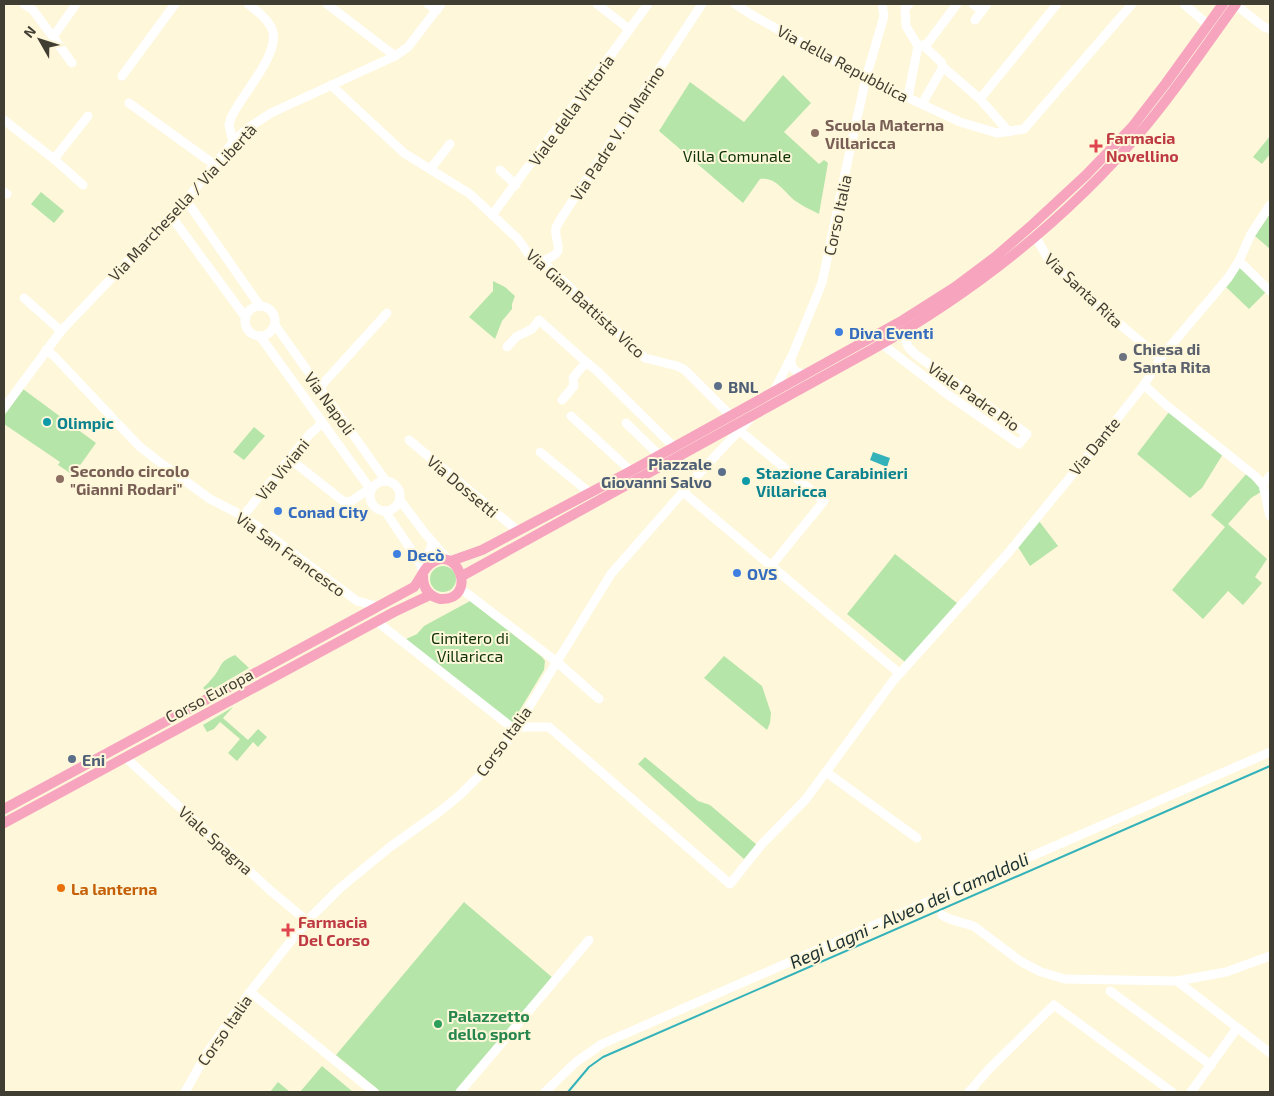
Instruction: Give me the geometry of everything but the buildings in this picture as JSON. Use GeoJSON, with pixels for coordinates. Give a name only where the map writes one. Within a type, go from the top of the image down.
{"type":"FeatureCollection","features":[{"type":"Feature","properties":{"kind":"main road"},"geometry":{"type":"LineString","coordinates":[[462,576],[717,434],[760,404],[774,391],[922,309],[956,287],[1032,225],[1086,175],[1132,127],[1223,4]]}},
{"type":"Feature","properties":{"kind":"main road"},"geometry":{"type":"LineString","coordinates":[[450,561],[459,569],[462,576],[460,588],[453,596],[446,599],[436,598],[430,595],[424,586],[423,575],[427,567],[435,561],[450,561],[482,550],[631,471],[730,415],[760,404],[882,344],[963,294],[1035,236],[1096,180],[1144,128],[1236,4]]}},
{"type":"Feature","properties":{"kind":"main road","name":"Corso Europa"},"geometry":{"type":"LineString","coordinates":[[4,809],[414,588],[423,575]]}},
{"type":"Feature","properties":{"kind":"main road","name":"Corso Europa"},"geometry":{"type":"LineString","coordinates":[[4,823],[378,620],[430,595]]}},
{"type":"Feature","properties":{"kind":"street"},"geometry":{"type":"LineString","coordinates":[[24,4],[32,7],[72,63]]}},
{"type":"Feature","properties":{"kind":"street"},"geometry":{"type":"LineString","coordinates":[[53,37],[76,4]]}},
{"type":"Feature","properties":{"kind":"street"},"geometry":{"type":"LineString","coordinates":[[122,76],[175,4]]}},
{"type":"Feature","properties":{"kind":"street"},"geometry":{"type":"LineString","coordinates":[[234,142],[229,125],[234,110],[254,83],[272,48],[273,30],[268,20],[248,4]]}},
{"type":"Feature","properties":{"kind":"street"},"geometry":{"type":"LineString","coordinates":[[327,4],[395,56]]}},
{"type":"Feature","properties":{"kind":"street"},"geometry":{"type":"LineString","coordinates":[[428,4],[439,7]]}},
{"type":"Feature","properties":{"kind":"street"},"geometry":{"type":"LineString","coordinates":[[597,4],[629,29]]}},
{"type":"Feature","properties":{"kind":"street","name":"Viale della Vittoria"},"geometry":{"type":"LineString","coordinates":[[492,215],[648,4]]}},
{"type":"Feature","properties":{"kind":"street","name":"Via Padre V. Di Marino"},"geometry":{"type":"LineString","coordinates":[[542,261],[550,259],[557,251],[560,245],[556,230],[560,220],[702,4]]}},
{"type":"Feature","properties":{"kind":"street","name":"Via della Repubblica"},"geometry":{"type":"LineString","coordinates":[[735,4],[866,78],[960,122],[997,133],[1009,132]]}},
{"type":"Feature","properties":{"kind":"street","name":"Corso Italia"},"geometry":{"type":"LineString","coordinates":[[774,391],[791,358],[822,283],[866,78],[884,16],[882,4]]}},
{"type":"Feature","properties":{"kind":"street"},"geometry":{"type":"LineString","coordinates":[[909,4],[905,8],[906,26],[921,46],[980,99],[1009,132],[1024,129],[1132,4]]}},
{"type":"Feature","properties":{"kind":"street"},"geometry":{"type":"LineString","coordinates":[[921,46],[927,44],[957,4]]}},
{"type":"Feature","properties":{"kind":"street"},"geometry":{"type":"LineString","coordinates":[[973,4],[984,8],[975,20]]}},
{"type":"Feature","properties":{"kind":"street"},"geometry":{"type":"LineString","coordinates":[[980,99],[1057,4]]}},
{"type":"Feature","properties":{"kind":"street"},"geometry":{"type":"LineString","coordinates":[[1184,4],[1208,25]]}},
{"type":"Feature","properties":{"kind":"street"},"geometry":{"type":"LineString","coordinates":[[1236,4],[1264,27],[1270,29]]}},
{"type":"Feature","properties":{"kind":"street","name":"Via Marchesella / Via Libertà"},"geometry":{"type":"LineString","coordinates":[[4,408],[61,331],[186,200],[248,128],[264,116],[395,56],[408,47],[439,7]]}},
{"type":"Feature","properties":{"kind":"street"},"geometry":{"type":"LineString","coordinates":[[908,97],[921,46]]}},
{"type":"Feature","properties":{"kind":"street"},"geometry":{"type":"LineString","coordinates":[[922,104],[943,67]]}},
{"type":"Feature","properties":{"kind":"street","name":"Via Gian Battista Vico"},"geometry":{"type":"LineString","coordinates":[[331,86],[404,153],[470,194],[518,239],[530,256],[542,261],[645,358],[677,366],[685,370],[730,415]]}},
{"type":"Feature","properties":{"kind":"street"},"geometry":{"type":"LineString","coordinates":[[129,103],[215,166]]}},
{"type":"Feature","properties":{"kind":"street"},"geometry":{"type":"LineString","coordinates":[[54,159],[88,116]]}},
{"type":"Feature","properties":{"kind":"street"},"geometry":{"type":"LineString","coordinates":[[4,120],[54,159],[83,185]]}},
{"type":"Feature","properties":{"kind":"street"},"geometry":{"type":"LineString","coordinates":[[430,168],[450,144]]}},
{"type":"Feature","properties":{"kind":"street"},"geometry":{"type":"LineString","coordinates":[[500,170],[516,185]]}},
{"type":"Feature","properties":{"kind":"street"},"geometry":{"type":"LineString","coordinates":[[186,200],[260,306]]}},
{"type":"Feature","properties":{"kind":"street","name":"Via Dante"},"geometry":{"type":"LineString","coordinates":[[516,727],[549,727],[730,884],[762,844],[806,799],[899,673],[1009,552],[1144,384],[1161,359],[1228,278],[1251,234],[1270,205]]}},
{"type":"Feature","properties":{"kind":"street"},"geometry":{"type":"LineString","coordinates":[[171,216],[246,318]]}},
{"type":"Feature","properties":{"kind":"street","name":"Via Santa Rita"},"geometry":{"type":"LineString","coordinates":[[1035,236],[1049,260],[1090,299],[1161,359]]}},
{"type":"Feature","properties":{"kind":"street"},"geometry":{"type":"LineString","coordinates":[[1239,260],[1270,291]]}},
{"type":"Feature","properties":{"kind":"street"},"geometry":{"type":"LineString","coordinates":[[24,298],[61,331]]}},
{"type":"Feature","properties":{"kind":"street"},"geometry":{"type":"LineString","coordinates":[[260,306],[272,312],[275,325],[269,333],[260,336],[252,334],[245,323],[249,311],[260,306]]}},
{"type":"Feature","properties":{"kind":"street"},"geometry":{"type":"LineString","coordinates":[[319,388],[387,313]]}},
{"type":"Feature","properties":{"kind":"street"},"geometry":{"type":"LineString","coordinates":[[507,347],[516,337],[532,329],[539,320],[597,371],[674,447]]}},
{"type":"Feature","properties":{"kind":"street","name":"Via Napoli"},"geometry":{"type":"LineString","coordinates":[[275,325],[386,481]]}},
{"type":"Feature","properties":{"kind":"street","name":"Viale Padre Pio"},"geometry":{"type":"LineString","coordinates":[[882,344],[1019,444],[1027,434],[915,354],[909,348],[902,333]]}},
{"type":"Feature","properties":{"kind":"street","name":"Via Napoli"},"geometry":{"type":"LineString","coordinates":[[260,336],[370,490]]}},
{"type":"Feature","properties":{"kind":"street","name":"Via San Francesco"},"geometry":{"type":"LineString","coordinates":[[46,350],[94,397],[139,446],[210,499],[243,516],[357,601],[380,606]]}},
{"type":"Feature","properties":{"kind":"street"},"geometry":{"type":"LineString","coordinates":[[791,358],[792,367],[796,372],[806,374]]}},
{"type":"Feature","properties":{"kind":"street"},"geometry":{"type":"LineString","coordinates":[[562,400],[574,386],[573,378],[586,362]]}},
{"type":"Feature","properties":{"kind":"street"},"geometry":{"type":"LineString","coordinates":[[1144,384],[1166,405],[1255,476],[1263,485],[1270,516]]}},
{"type":"Feature","properties":{"kind":"street","name":"Corso Italia"},"geometry":{"type":"LineString","coordinates":[[185,1092],[207,1053],[250,992],[307,921],[340,888],[460,795],[488,767],[516,727],[611,574],[760,404]]}},
{"type":"Feature","properties":{"kind":"street"},"geometry":{"type":"LineString","coordinates":[[571,416],[631,471]]}},
{"type":"Feature","properties":{"kind":"street","name":"Via Viviani"},"geometry":{"type":"LineString","coordinates":[[243,516],[309,435],[322,423]]}},
{"type":"Feature","properties":{"kind":"street"},"geometry":{"type":"LineString","coordinates":[[626,423],[659,455]]}},
{"type":"Feature","properties":{"kind":"street"},"geometry":{"type":"LineString","coordinates":[[739,430],[824,501],[771,566]]}},
{"type":"Feature","properties":{"kind":"street"},"geometry":{"type":"LineString","coordinates":[[717,434],[726,444]]}},
{"type":"Feature","properties":{"kind":"street","name":"Via Dossetti"},"geometry":{"type":"LineString","coordinates":[[409,440],[518,531]]}},
{"type":"Feature","properties":{"kind":"street"},"geometry":{"type":"LineString","coordinates":[[540,452],[590,493]]}},
{"type":"Feature","properties":{"kind":"street"},"geometry":{"type":"LineString","coordinates":[[290,459],[343,501],[350,502],[370,490],[378,482],[390,482],[397,487],[400,495],[393,508],[386,511]]}},
{"type":"Feature","properties":{"kind":"street"},"geometry":{"type":"LineString","coordinates":[[1263,485],[1270,476]]}},
{"type":"Feature","properties":{"kind":"street"},"geometry":{"type":"LineString","coordinates":[[370,490],[370,499],[374,506],[386,511],[413,554],[423,575]]}},
{"type":"Feature","properties":{"kind":"street"},"geometry":{"type":"LineString","coordinates":[[683,492],[899,673]]}},
{"type":"Feature","properties":{"kind":"street"},"geometry":{"type":"LineString","coordinates":[[399,499],[432,542],[450,561]]}},
{"type":"Feature","properties":{"kind":"street"},"geometry":{"type":"LineString","coordinates":[[413,554],[425,556],[430,551],[432,542]]}},
{"type":"Feature","properties":{"kind":"street"},"geometry":{"type":"LineString","coordinates":[[460,588],[557,662],[600,699]]}},
{"type":"Feature","properties":{"kind":"street","name":"Via San Francesco"},"geometry":{"type":"LineString","coordinates":[[357,601],[358,618]]}},
{"type":"Feature","properties":{"kind":"street"},"geometry":{"type":"LineString","coordinates":[[378,620],[380,624],[510,726],[516,727]]}},
{"type":"Feature","properties":{"kind":"street"},"geometry":{"type":"LineString","coordinates":[[545,1092],[576,1062],[602,1044],[1270,752]]}},
{"type":"Feature","properties":{"kind":"street","name":"Viale Spagna"},"geometry":{"type":"LineString","coordinates":[[125,757],[271,891],[307,921]]}},
{"type":"Feature","properties":{"kind":"street"},"geometry":{"type":"LineString","coordinates":[[826,772],[917,838]]}},
{"type":"Feature","properties":{"kind":"street"},"geometry":{"type":"LineString","coordinates":[[942,915],[975,927],[1020,961],[1051,976],[1079,980],[1177,980],[1226,972],[1270,956]]}},
{"type":"Feature","properties":{"kind":"street"},"geometry":{"type":"LineString","coordinates":[[460,1092],[589,940]]}},
{"type":"Feature","properties":{"kind":"street"},"geometry":{"type":"LineString","coordinates":[[1177,980],[1270,1053]]}},
{"type":"Feature","properties":{"kind":"street"},"geometry":{"type":"LineString","coordinates":[[1110,991],[1211,1065]]}},
{"type":"Feature","properties":{"kind":"street"},"geometry":{"type":"LineString","coordinates":[[250,992],[374,1092]]}},
{"type":"Feature","properties":{"kind":"street"},"geometry":{"type":"LineString","coordinates":[[969,1092],[995,1062],[1054,1005],[1172,1092]]}},
{"type":"Feature","properties":{"kind":"street"},"geometry":{"type":"LineString","coordinates":[[1191,1092],[1238,1028]]}},
{"type":"Feature","properties":{"kind":"green space","name":"Villa Comunale"},"geometry":{"type":"Polygon","coordinates":[[[783,75],[811,103],[784,132],[819,164],[824,160],[828,163],[819,214],[793,199],[776,183],[766,179],[760,179],[743,203],[659,131],[690,82],[744,122],[783,75]]]}},
{"type":"Feature","properties":{"kind":"green space"},"geometry":{"type":"Polygon","coordinates":[[[1270,136],[1270,154],[1262,164],[1253,157],[1270,136]]]}},
{"type":"Feature","properties":{"kind":"green space"},"geometry":{"type":"Polygon","coordinates":[[[41,192],[64,211],[54,223],[31,204],[41,192]]]}},
{"type":"Feature","properties":{"kind":"green space"},"geometry":{"type":"Polygon","coordinates":[[[1270,216],[1270,249],[1255,236],[1270,216]]]}},
{"type":"Feature","properties":{"kind":"green space"},"geometry":{"type":"Polygon","coordinates":[[[1239,266],[1266,292],[1249,309],[1226,287],[1239,266]]]}},
{"type":"Feature","properties":{"kind":"green space"},"geometry":{"type":"Polygon","coordinates":[[[493,281],[505,287],[515,296],[512,309],[502,321],[495,339],[469,317],[493,291],[493,281]]]}},
{"type":"Feature","properties":{"kind":"green space"},"geometry":{"type":"Polygon","coordinates":[[[23,389],[96,443],[73,475],[58,465],[60,462],[4,424],[4,416],[23,389]]]}},
{"type":"Feature","properties":{"kind":"green space"},"geometry":{"type":"Polygon","coordinates":[[[1169,412],[1223,454],[1202,488],[1190,498],[1137,454],[1169,412]]]}},
{"type":"Feature","properties":{"kind":"green space"},"geometry":{"type":"Polygon","coordinates":[[[254,427],[265,436],[244,460],[233,452],[254,427]]]}},
{"type":"Feature","properties":{"kind":"green space"},"geometry":{"type":"Polygon","coordinates":[[[1247,473],[1259,484],[1261,492],[1251,498],[1228,524],[1267,559],[1255,577],[1262,583],[1243,605],[1228,591],[1203,619],[1172,590],[1225,527],[1211,515],[1247,473]]]}},
{"type":"Feature","properties":{"kind":"green space"},"geometry":{"type":"Polygon","coordinates":[[[1039,521],[1058,546],[1030,566],[1018,547],[1039,521]]]}},
{"type":"Feature","properties":{"kind":"green space"},"geometry":{"type":"Polygon","coordinates":[[[895,554],[957,603],[905,662],[847,614],[895,554]]]}},
{"type":"Feature","properties":{"kind":"green space"},"geometry":{"type":"Polygon","coordinates":[[[443,566],[452,570],[456,579],[452,588],[443,592],[434,588],[430,579],[434,570],[443,566]]]}},
{"type":"Feature","properties":{"kind":"green space","name":"Cimitero di Villaricca"},"geometry":{"type":"Polygon","coordinates":[[[470,601],[545,661],[544,670],[512,723],[404,640],[417,634],[424,626],[470,601]]]}},
{"type":"Feature","properties":{"kind":"green space"},"geometry":{"type":"Polygon","coordinates":[[[235,655],[249,668],[208,692],[203,688],[222,664],[235,655]]]}},
{"type":"Feature","properties":{"kind":"green space"},"geometry":{"type":"Polygon","coordinates":[[[724,656],[762,686],[771,713],[767,730],[704,678],[724,656]]]}},
{"type":"Feature","properties":{"kind":"green space"},"geometry":{"type":"Polygon","coordinates":[[[233,707],[223,718],[248,740],[258,729],[267,737],[258,747],[253,742],[237,761],[228,753],[240,739],[220,722],[214,729],[207,732],[203,725],[233,707]]]}},
{"type":"Feature","properties":{"kind":"green space"},"geometry":{"type":"Polygon","coordinates":[[[645,757],[698,801],[710,805],[757,845],[744,859],[638,764],[645,757]]]}},
{"type":"Feature","properties":{"kind":"green space","name":"Palazzetto dello sport"},"geometry":{"type":"Polygon","coordinates":[[[464,902],[553,978],[457,1092],[381,1092],[336,1055],[464,902]]]}},
{"type":"Feature","properties":{"kind":"green space"},"geometry":{"type":"Polygon","coordinates":[[[322,1066],[353,1092],[300,1092],[322,1066]]]}},
{"type":"Feature","properties":{"kind":"green space"},"geometry":{"type":"Polygon","coordinates":[[[278,1082],[290,1092],[270,1092],[278,1082]]]}},
{"type":"Feature","properties":{"kind":"water"},"geometry":{"type":"Polygon","coordinates":[[[873,452],[890,458],[887,467],[870,460],[873,452]]]}},
{"type":"Feature","properties":{"kind":"waterway","name":"Regi Lagni - Alveo dei Camaldoli"},"geometry":{"type":"LineString","coordinates":[[568,1092],[589,1067],[603,1057],[1270,766]]}},
{"type":"Feature","properties":{"kind":"place","name":"Scuola Materna Villaricca"},"geometry":{"type":"Point","coordinates":[815,133]}},
{"type":"Feature","properties":{"kind":"place","name":"Farmacia Novellino"},"geometry":{"type":"Point","coordinates":[1096,146]}},
{"type":"Feature","properties":{"kind":"place","name":"Diva Eventi"},"geometry":{"type":"Point","coordinates":[839,332]}},
{"type":"Feature","properties":{"kind":"place","name":"Chiesa di Santa Rita"},"geometry":{"type":"Point","coordinates":[1123,357]}},
{"type":"Feature","properties":{"kind":"place","name":"BNL"},"geometry":{"type":"Point","coordinates":[718,386]}},
{"type":"Feature","properties":{"kind":"place","name":"Olimpic"},"geometry":{"type":"Point","coordinates":[47,422]}},
{"type":"Feature","properties":{"kind":"place","name":"Piazzale Giovanni Salvo"},"geometry":{"type":"Point","coordinates":[722,472]}},
{"type":"Feature","properties":{"kind":"place","name":"Secondo circolo \"Gianni Rodari\""},"geometry":{"type":"Point","coordinates":[60,479]}},
{"type":"Feature","properties":{"kind":"place","name":"Stazione Carabinieri Villaricca"},"geometry":{"type":"Point","coordinates":[746,481]}},
{"type":"Feature","properties":{"kind":"place","name":"Conad City"},"geometry":{"type":"Point","coordinates":[278,511]}},
{"type":"Feature","properties":{"kind":"place","name":"Decò"},"geometry":{"type":"Point","coordinates":[397,554]}},
{"type":"Feature","properties":{"kind":"place","name":"OVS"},"geometry":{"type":"Point","coordinates":[737,573]}},
{"type":"Feature","properties":{"kind":"place","name":"Eni"},"geometry":{"type":"Point","coordinates":[72,759]}},
{"type":"Feature","properties":{"kind":"place","name":"La lanterna"},"geometry":{"type":"Point","coordinates":[61,888]}},
{"type":"Feature","properties":{"kind":"place","name":"Farmacia Del Corso"},"geometry":{"type":"Point","coordinates":[288,930]}},
{"type":"Feature","properties":{"kind":"place","name":"Palazzetto dello sport"},"geometry":{"type":"Point","coordinates":[438,1024]}}]}
